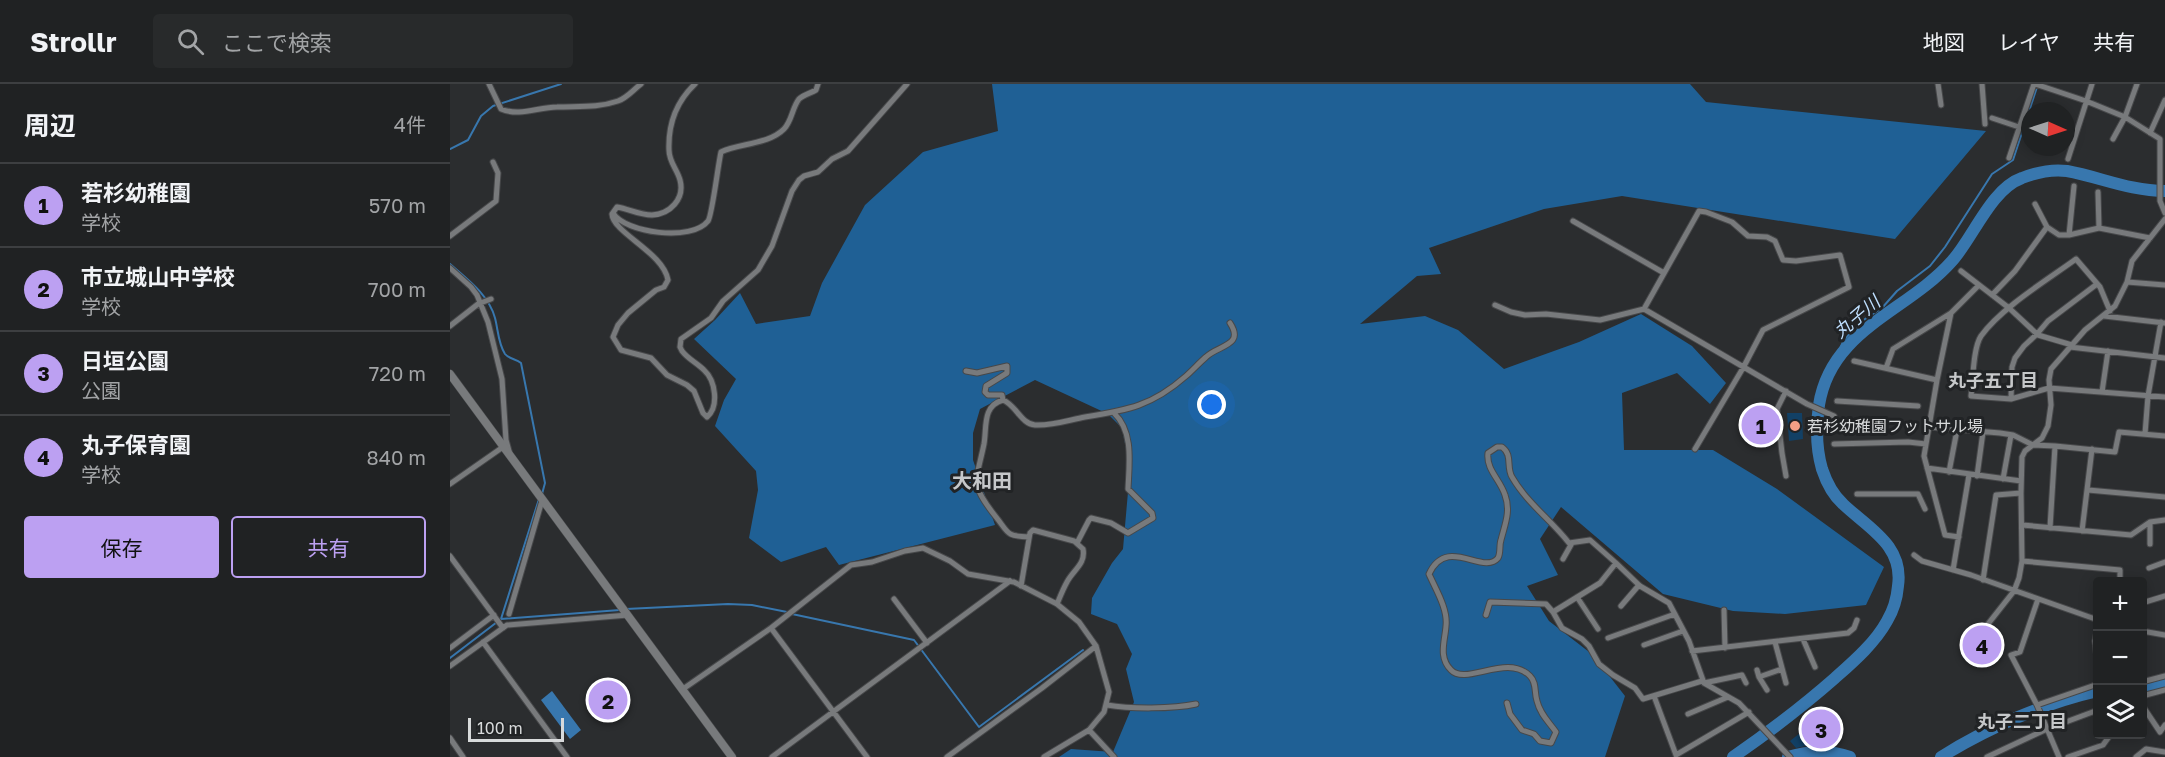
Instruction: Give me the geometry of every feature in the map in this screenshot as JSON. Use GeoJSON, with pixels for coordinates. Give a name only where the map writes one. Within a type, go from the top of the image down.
{"type":"FeatureCollection","features":[{"type":"Feature","properties":{"kind":"street"},"geometry":{"type":"LineString","coordinates":[[489,84],[501,109],[516,113],[543,108],[591,106],[615,102],[627,96],[641,84]]}},
{"type":"Feature","properties":{"kind":"street"},"geometry":{"type":"LineString","coordinates":[[612,213],[617,207],[633,213],[660,214],[667,212],[675,204],[681,186],[669,153],[670,131],[676,107],[695,84]]}},
{"type":"Feature","properties":{"kind":"street"},"geometry":{"type":"LineString","coordinates":[[612,213],[621,221],[659,233],[674,234],[692,231],[705,224],[710,216],[721,152],[728,148],[751,145],[780,132],[789,123],[800,99],[816,90],[818,84]]}},
{"type":"Feature","properties":{"kind":"street"},"geometry":{"type":"LineString","coordinates":[[612,213],[614,222],[646,249],[668,277],[664,287],[656,290],[622,319],[614,332],[614,342],[621,350],[651,358],[667,375],[687,385],[694,391],[705,416],[709,417],[716,403],[710,379],[705,370],[682,351],[681,339],[711,318],[723,301],[758,270],[772,246],[792,191],[799,180],[818,172],[832,159],[848,151],[907,84]]}},
{"type":"Feature","properties":{"kind":"street"},"geometry":{"type":"LineString","coordinates":[[1938,84],[1941,105]]}},
{"type":"Feature","properties":{"kind":"street"},"geometry":{"type":"LineString","coordinates":[[1982,84],[1985,124]]}},
{"type":"Feature","properties":{"kind":"street"},"geometry":{"type":"LineString","coordinates":[[2009,158],[2035,84],[2086,101],[2125,117],[2163,141],[2160,201],[2165,213]]}},
{"type":"Feature","properties":{"kind":"street"},"geometry":{"type":"LineString","coordinates":[[2068,159],[2092,84]]}},
{"type":"Feature","properties":{"kind":"street"},"geometry":{"type":"LineString","coordinates":[[2113,139],[2125,117],[2137,84]]}},
{"type":"Feature","properties":{"kind":"street"},"geometry":{"type":"LineString","coordinates":[[2150,133],[2165,99]]}},
{"type":"Feature","properties":{"kind":"street"},"geometry":{"type":"LineString","coordinates":[[1992,118],[2019,127]]}},
{"type":"Feature","properties":{"kind":"street"},"geometry":{"type":"LineString","coordinates":[[450,236],[478,217],[496,201],[498,172],[493,162]]}},
{"type":"Feature","properties":{"kind":"street"},"geometry":{"type":"LineString","coordinates":[[2068,235],[2074,186]]}},
{"type":"Feature","properties":{"kind":"street"},"geometry":{"type":"LineString","coordinates":[[2098,192],[2099,228]]}},
{"type":"Feature","properties":{"kind":"street"},"geometry":{"type":"LineString","coordinates":[[2035,204],[2047,227],[2059,235],[2099,228],[2150,238]]}},
{"type":"Feature","properties":{"kind":"street"},"geometry":{"type":"LineString","coordinates":[[1644,309],[1696,214],[1702,211],[1736,225],[1748,236],[1767,237],[1776,241],[1783,260],[1796,261],[1840,255],[1849,287],[1763,330],[1695,449]]}},
{"type":"Feature","properties":{"kind":"street"},"geometry":{"type":"LineString","coordinates":[[1988,624],[2014,591],[2022,561],[2022,457],[2025,451],[2042,438],[2048,426],[2051,405],[2050,369],[2085,330],[2115,306],[2127,282],[2132,261],[2165,219]]}},
{"type":"Feature","properties":{"kind":"street"},"geometry":{"type":"LineString","coordinates":[[1573,221],[1664,273]]}},
{"type":"Feature","properties":{"kind":"street"},"geometry":{"type":"LineString","coordinates":[[1992,295],[2015,271],[2047,227]]}},
{"type":"Feature","properties":{"kind":"street"},"geometry":{"type":"LineString","coordinates":[[2110,311],[2097,284],[2076,259],[2009,308],[1981,337],[1971,396],[2011,399],[2049,388],[2165,397]]}},
{"type":"Feature","properties":{"kind":"street"},"geometry":{"type":"LineString","coordinates":[[450,268],[471,287],[481,303],[500,365],[506,440],[515,463]]}},
{"type":"Feature","properties":{"kind":"street"},"geometry":{"type":"LineString","coordinates":[[1961,271],[2009,308],[2037,334],[2071,346],[2165,358]]}},
{"type":"Feature","properties":{"kind":"street"},"geometry":{"type":"LineString","coordinates":[[2127,282],[2165,285]]}},
{"type":"Feature","properties":{"kind":"street"},"geometry":{"type":"LineString","coordinates":[[2011,399],[2012,367],[2015,358],[2048,321],[2097,284]]}},
{"type":"Feature","properties":{"kind":"street"},"geometry":{"type":"LineString","coordinates":[[1886,368],[1893,349],[1952,313],[1979,285]]}},
{"type":"Feature","properties":{"kind":"street"},"geometry":{"type":"LineString","coordinates":[[450,326],[481,303],[491,299]]}},
{"type":"Feature","properties":{"kind":"street"},"geometry":{"type":"LineString","coordinates":[[1496,305],[1510,312],[1525,315],[1546,314],[1600,320],[1644,309],[1743,368],[1809,405],[1833,415]]}},
{"type":"Feature","properties":{"kind":"street"},"geometry":{"type":"LineString","coordinates":[[1952,313],[1937,380],[1924,456],[1945,535],[1959,537]]}},
{"type":"Feature","properties":{"kind":"street"},"geometry":{"type":"LineString","coordinates":[[2104,316],[2163,322],[2148,396],[2145,434]]}},
{"type":"Feature","properties":{"kind":"street"},"geometry":{"type":"LineString","coordinates":[[966,371],[977,373],[1007,366],[1007,373],[984,389],[985,392],[988,395],[1002,395],[1003,400],[1012,405],[1026,422],[1034,425],[1114,413],[1142,406],[1155,399],[1185,378],[1205,357],[1231,343],[1234,331],[1230,323]]}},
{"type":"Feature","properties":{"kind":"street"},"geometry":{"type":"LineString","coordinates":[[2102,392],[2108,351]]}},
{"type":"Feature","properties":{"kind":"street"},"geometry":{"type":"LineString","coordinates":[[1854,362],[1937,380]]}},
{"type":"Feature","properties":{"kind":"street"},"geometry":{"type":"LineString","coordinates":[[450,374],[732,757]]}},
{"type":"Feature","properties":{"kind":"street"},"geometry":{"type":"LineString","coordinates":[[1786,391],[1777,409],[1786,476]]}},
{"type":"Feature","properties":{"kind":"street"},"geometry":{"type":"LineString","coordinates":[[1003,400],[991,406],[987,414],[976,482],[984,503],[1004,531],[1013,537],[1029,537]]}},
{"type":"Feature","properties":{"kind":"street"},"geometry":{"type":"LineString","coordinates":[[1837,401],[1918,406]]}},
{"type":"Feature","properties":{"kind":"street"},"geometry":{"type":"LineString","coordinates":[[1077,543],[1091,518],[1111,523],[1128,532],[1154,516],[1128,489],[1131,458],[1121,423],[1114,413]]}},
{"type":"Feature","properties":{"kind":"street"},"geometry":{"type":"LineString","coordinates":[[1929,427],[2011,435],[2033,445],[2115,452],[2119,432],[2165,436]]}},
{"type":"Feature","properties":{"kind":"street"},"geometry":{"type":"LineString","coordinates":[[1949,472],[1957,430]]}},
{"type":"Feature","properties":{"kind":"street"},"geometry":{"type":"LineString","coordinates":[[1977,476],[1983,432]]}},
{"type":"Feature","properties":{"kind":"street"},"geometry":{"type":"LineString","coordinates":[[2003,479],[2011,435]]}},
{"type":"Feature","properties":{"kind":"street"},"geometry":{"type":"LineString","coordinates":[[1834,444],[1908,442],[1926,444]]}},
{"type":"Feature","properties":{"kind":"street"},"geometry":{"type":"LineString","coordinates":[[2050,528],[2055,446]]}},
{"type":"Feature","properties":{"kind":"street"},"geometry":{"type":"LineString","coordinates":[[450,484],[503,447]]}},
{"type":"Feature","properties":{"kind":"street"},"geometry":{"type":"LineString","coordinates":[[1507,703],[1510,714],[1522,730],[1534,734],[1540,741],[1551,743],[1556,732],[1540,712],[1531,676],[1520,669],[1493,668],[1465,674],[1456,674],[1450,670],[1443,652],[1445,614],[1429,574],[1437,562],[1445,558],[1468,558],[1485,562],[1497,559],[1508,508],[1502,486],[1488,466],[1488,453],[1492,449],[1502,447],[1507,450],[1511,476],[1541,514],[1554,524],[1569,543],[1572,543]]}},
{"type":"Feature","properties":{"kind":"street"},"geometry":{"type":"LineString","coordinates":[[2082,531],[2092,449]]}},
{"type":"Feature","properties":{"kind":"street"},"geometry":{"type":"LineString","coordinates":[[1927,468],[2021,481]]}},
{"type":"Feature","properties":{"kind":"street"},"geometry":{"type":"LineString","coordinates":[[1953,570],[1969,475]]}},
{"type":"Feature","properties":{"kind":"street"},"geometry":{"type":"LineString","coordinates":[[2088,490],[2165,497]]}},
{"type":"Feature","properties":{"kind":"street"},"geometry":{"type":"LineString","coordinates":[[1983,580],[1996,495],[2021,493]]}},
{"type":"Feature","properties":{"kind":"street"},"geometry":{"type":"LineString","coordinates":[[1857,494],[1918,494],[1925,509]]}},
{"type":"Feature","properties":{"kind":"street"},"geometry":{"type":"LineString","coordinates":[[509,615],[541,504],[544,502]]}},
{"type":"Feature","properties":{"kind":"street"},"geometry":{"type":"LineString","coordinates":[[2022,525],[2131,536],[2150,522],[2165,520]]}},
{"type":"Feature","properties":{"kind":"street"},"geometry":{"type":"LineString","coordinates":[[2150,522],[2150,544]]}},
{"type":"Feature","properties":{"kind":"street"},"geometry":{"type":"LineString","coordinates":[[1021,586],[1029,537],[1033,530],[1077,543],[1084,552],[1083,558],[1076,572],[1067,581],[1057,604]]}},
{"type":"Feature","properties":{"kind":"street"},"geometry":{"type":"LineString","coordinates":[[1563,559],[1572,543],[1579,540],[1590,540],[1639,585],[1669,603],[1692,651],[1703,682],[1728,696],[1749,712],[1790,757]]}},
{"type":"Feature","properties":{"kind":"street"},"geometry":{"type":"LineString","coordinates":[[683,689],[771,628],[851,565],[872,562],[922,548],[932,551],[976,576],[1010,581],[1057,604],[1079,622],[1096,646],[1109,692],[1104,712],[1089,730],[1044,757]]}},
{"type":"Feature","properties":{"kind":"street"},"geometry":{"type":"LineString","coordinates":[[1914,555],[1922,561],[2093,619]]}},
{"type":"Feature","properties":{"kind":"street"},"geometry":{"type":"LineString","coordinates":[[450,556],[502,626]]}},
{"type":"Feature","properties":{"kind":"street"},"geometry":{"type":"LineString","coordinates":[[2022,561],[2120,570],[2120,577]]}},
{"type":"Feature","properties":{"kind":"street"},"geometry":{"type":"LineString","coordinates":[[2149,568],[2165,562]]}},
{"type":"Feature","properties":{"kind":"street"},"geometry":{"type":"LineString","coordinates":[[1553,612],[1600,583],[1617,563]]}},
{"type":"Feature","properties":{"kind":"street"},"geometry":{"type":"LineString","coordinates":[[772,757],[1010,581]]}},
{"type":"Feature","properties":{"kind":"street"},"geometry":{"type":"LineString","coordinates":[[1621,606],[1639,585]]}},
{"type":"Feature","properties":{"kind":"street"},"geometry":{"type":"LineString","coordinates":[[2147,601],[2165,596]]}},
{"type":"Feature","properties":{"kind":"street"},"geometry":{"type":"LineString","coordinates":[[1578,597],[1598,629]]}},
{"type":"Feature","properties":{"kind":"street"},"geometry":{"type":"LineString","coordinates":[[894,599],[927,643]]}},
{"type":"Feature","properties":{"kind":"street"},"geometry":{"type":"LineString","coordinates":[[2038,599],[2020,652],[2011,655],[2037,705],[2059,757]]}},
{"type":"Feature","properties":{"kind":"street"},"geometry":{"type":"LineString","coordinates":[[1486,615],[1490,602],[1546,604],[1562,628],[1582,639],[1589,646],[1599,664],[1635,688],[1643,699],[1703,682],[1742,675],[1746,683]]}},
{"type":"Feature","properties":{"kind":"street"},"geometry":{"type":"LineString","coordinates":[[1724,610],[1725,648]]}},
{"type":"Feature","properties":{"kind":"street"},"geometry":{"type":"LineString","coordinates":[[1608,638],[1674,614]]}},
{"type":"Feature","properties":{"kind":"street"},"geometry":{"type":"LineString","coordinates":[[450,666],[502,626],[628,615]]}},
{"type":"Feature","properties":{"kind":"street"},"geometry":{"type":"LineString","coordinates":[[450,648],[494,616]]}},
{"type":"Feature","properties":{"kind":"street"},"geometry":{"type":"LineString","coordinates":[[1692,651],[1848,633],[1854,628],[1857,620]]}},
{"type":"Feature","properties":{"kind":"street"},"geometry":{"type":"LineString","coordinates":[[771,628],[867,757]]}},
{"type":"Feature","properties":{"kind":"street"},"geometry":{"type":"LineString","coordinates":[[1644,645],[1683,631]]}},
{"type":"Feature","properties":{"kind":"street"},"geometry":{"type":"LineString","coordinates":[[2147,632],[2165,635]]}},
{"type":"Feature","properties":{"kind":"street"},"geometry":{"type":"LineString","coordinates":[[1803,639],[1815,667]]}},
{"type":"Feature","properties":{"kind":"street"},"geometry":{"type":"LineString","coordinates":[[483,642],[567,757]]}},
{"type":"Feature","properties":{"kind":"street"},"geometry":{"type":"LineString","coordinates":[[1775,642],[1786,683]]}},
{"type":"Feature","properties":{"kind":"street"},"geometry":{"type":"LineString","coordinates":[[947,757],[1096,646]]}},
{"type":"Feature","properties":{"kind":"street"},"geometry":{"type":"LineString","coordinates":[[1758,677],[1782,669]]}},
{"type":"Feature","properties":{"kind":"street"},"geometry":{"type":"LineString","coordinates":[[1757,670],[1758,677],[1767,690]]}},
{"type":"Feature","properties":{"kind":"street"},"geometry":{"type":"LineString","coordinates":[[2147,681],[2165,676]]}},
{"type":"Feature","properties":{"kind":"street"},"geometry":{"type":"LineString","coordinates":[[2037,705],[2094,685]]}},
{"type":"Feature","properties":{"kind":"street"},"geometry":{"type":"LineString","coordinates":[[2147,695],[2165,690]]}},
{"type":"Feature","properties":{"kind":"street"},"geometry":{"type":"LineString","coordinates":[[1654,696],[1676,755],[1749,712]]}},
{"type":"Feature","properties":{"kind":"street"},"geometry":{"type":"LineString","coordinates":[[1688,714],[1728,696]]}},
{"type":"Feature","properties":{"kind":"street"},"geometry":{"type":"LineString","coordinates":[[1107,705],[1164,708],[1196,704]]}},
{"type":"Feature","properties":{"kind":"street"},"geometry":{"type":"LineString","coordinates":[[1987,757],[2047,729],[2093,712]]}},
{"type":"Feature","properties":{"kind":"street"},"geometry":{"type":"LineString","coordinates":[[2147,712],[2160,732],[2165,725]]}},
{"type":"Feature","properties":{"kind":"street"},"geometry":{"type":"LineString","coordinates":[[1089,730],[1114,757]]}},
{"type":"Feature","properties":{"kind":"street"},"geometry":{"type":"LineString","coordinates":[[450,738],[463,757]]}},
{"type":"Feature","properties":{"kind":"street"},"geometry":{"type":"LineString","coordinates":[[2068,757],[2103,745],[2107,739]]}},
{"type":"Feature","properties":{"kind":"street"},"geometry":{"type":"LineString","coordinates":[[2136,757],[2146,749],[2165,752]]}},
{"type":"Feature","properties":{"kind":"shaded area"},"geometry":{"type":"Polygon","coordinates":[[[992,84],[1690,84],[1706,102],[1986,131],[1895,239],[1622,196],[1544,209],[1429,248],[1441,274],[1417,276],[1360,324],[1425,316],[1458,330],[1504,369],[1579,342],[1641,314],[1692,346],[1726,383],[1710,404],[1677,373],[1622,393],[1624,450],[1713,450],[1777,489],[1884,567],[1866,605],[1785,614],[1733,611],[1663,594],[1561,507],[1540,539],[1558,575],[1527,586],[1549,621],[1593,655],[1625,696],[1605,757],[1059,757],[1071,749],[1113,752],[1134,702],[1126,669],[1132,654],[1117,624],[1091,614],[1092,598],[1112,563],[1123,549],[1130,469],[1122,428],[1108,414],[1035,380],[980,409],[973,433],[973,460],[995,525],[839,565],[826,547],[781,562],[749,538],[758,490],[756,471],[715,426],[724,400],[736,379],[694,339],[740,293],[756,324],[810,316],[822,283],[865,205],[923,152],[998,131],[992,84]]]}},
{"type":"Feature","properties":{"kind":"shaded area","name":"若杉幼稚園フットサル場"},"geometry":{"type":"Polygon","coordinates":[[[1787,413],[1802,413],[1803,439],[1789,441],[1787,413]]]}},
{"type":"Feature","properties":{"kind":"shaded area"},"geometry":{"type":"Polygon","coordinates":[[[552,691],[581,730],[570,739],[541,700],[552,691]]]}},
{"type":"Feature","properties":{"kind":"shaded area"},"geometry":{"type":"Polygon","coordinates":[[[1825,713],[1840,735],[1837,740],[1796,748],[1790,741],[1825,713]]]}},
{"type":"Feature","properties":{"kind":"waterway"},"geometry":{"type":"LineString","coordinates":[[450,149],[468,140],[481,116],[493,106],[561,84]]}},
{"type":"Feature","properties":{"kind":"waterway"},"geometry":{"type":"LineString","coordinates":[[1828,373],[1844,340],[1862,321],[1882,308],[1897,291],[1930,266],[1945,247],[1992,174],[2013,160],[2037,87]]}},
{"type":"Feature","properties":{"kind":"waterway","name":"丸子川"},"geometry":{"type":"LineString","coordinates":[[1733,757],[1798,709],[1856,659],[1882,629],[1896,600],[1898,572],[1890,548],[1836,496],[1830,488],[1820,461],[1817,437],[1819,405],[1826,379],[1839,358],[1854,339],[1934,279],[1960,251],[2001,192],[2022,178],[2044,172],[2067,171],[2127,186],[2165,191]]}},
{"type":"Feature","properties":{"kind":"waterway"},"geometry":{"type":"LineString","coordinates":[[450,264],[477,288],[488,302],[495,318],[503,350],[507,356],[521,363],[545,483],[542,494]]}},
{"type":"Feature","properties":{"kind":"waterway"},"geometry":{"type":"LineString","coordinates":[[501,619],[539,499]]}},
{"type":"Feature","properties":{"kind":"waterway"},"geometry":{"type":"LineString","coordinates":[[626,609],[728,604],[752,605],[787,612]]}},
{"type":"Feature","properties":{"kind":"waterway"},"geometry":{"type":"LineString","coordinates":[[450,658],[501,619],[620,610]]}},
{"type":"Feature","properties":{"kind":"waterway"},"geometry":{"type":"LineString","coordinates":[[792,614],[914,640],[979,727],[1083,650]]}},
{"type":"Feature","properties":{"kind":"waterway"},"geometry":{"type":"LineString","coordinates":[[2147,686],[2165,682]]}},
{"type":"Feature","properties":{"kind":"waterway"},"geometry":{"type":"LineString","coordinates":[[1941,757],[1977,736],[2017,718],[2058,702],[2093,692]]}},
{"type":"Feature","properties":{"kind":"waterway"},"geometry":{"type":"LineString","coordinates":[[1788,757],[1819,752],[1850,757]]}},
{"type":"Feature","properties":{"kind":"place","name":"若杉幼稚園"},"geometry":{"type":"Point","coordinates":[1761,425]}},
{"type":"Feature","properties":{"kind":"place","name":"若杉幼稚園フットサル場"},"geometry":{"type":"Point","coordinates":[1795,426]}},
{"type":"Feature","properties":{"kind":"place","name":"丸子保育園"},"geometry":{"type":"Point","coordinates":[1982,645]}},
{"type":"Feature","properties":{"kind":"place","name":"市立城山中学校"},"geometry":{"type":"Point","coordinates":[608,700]}},
{"type":"Feature","properties":{"kind":"place","name":"日垣公園"},"geometry":{"type":"Point","coordinates":[1821,729]}},
{"type":"Feature","properties":{"kind":"district","name":"丸子五丁目"},"geometry":{"type":"Point","coordinates":[1993,381]}},
{"type":"Feature","properties":{"kind":"district","name":"大和田"},"geometry":{"type":"Point","coordinates":[982,481]}},
{"type":"Feature","properties":{"kind":"district","name":"丸子二丁目"},"geometry":{"type":"Point","coordinates":[2022,722]}}]}
